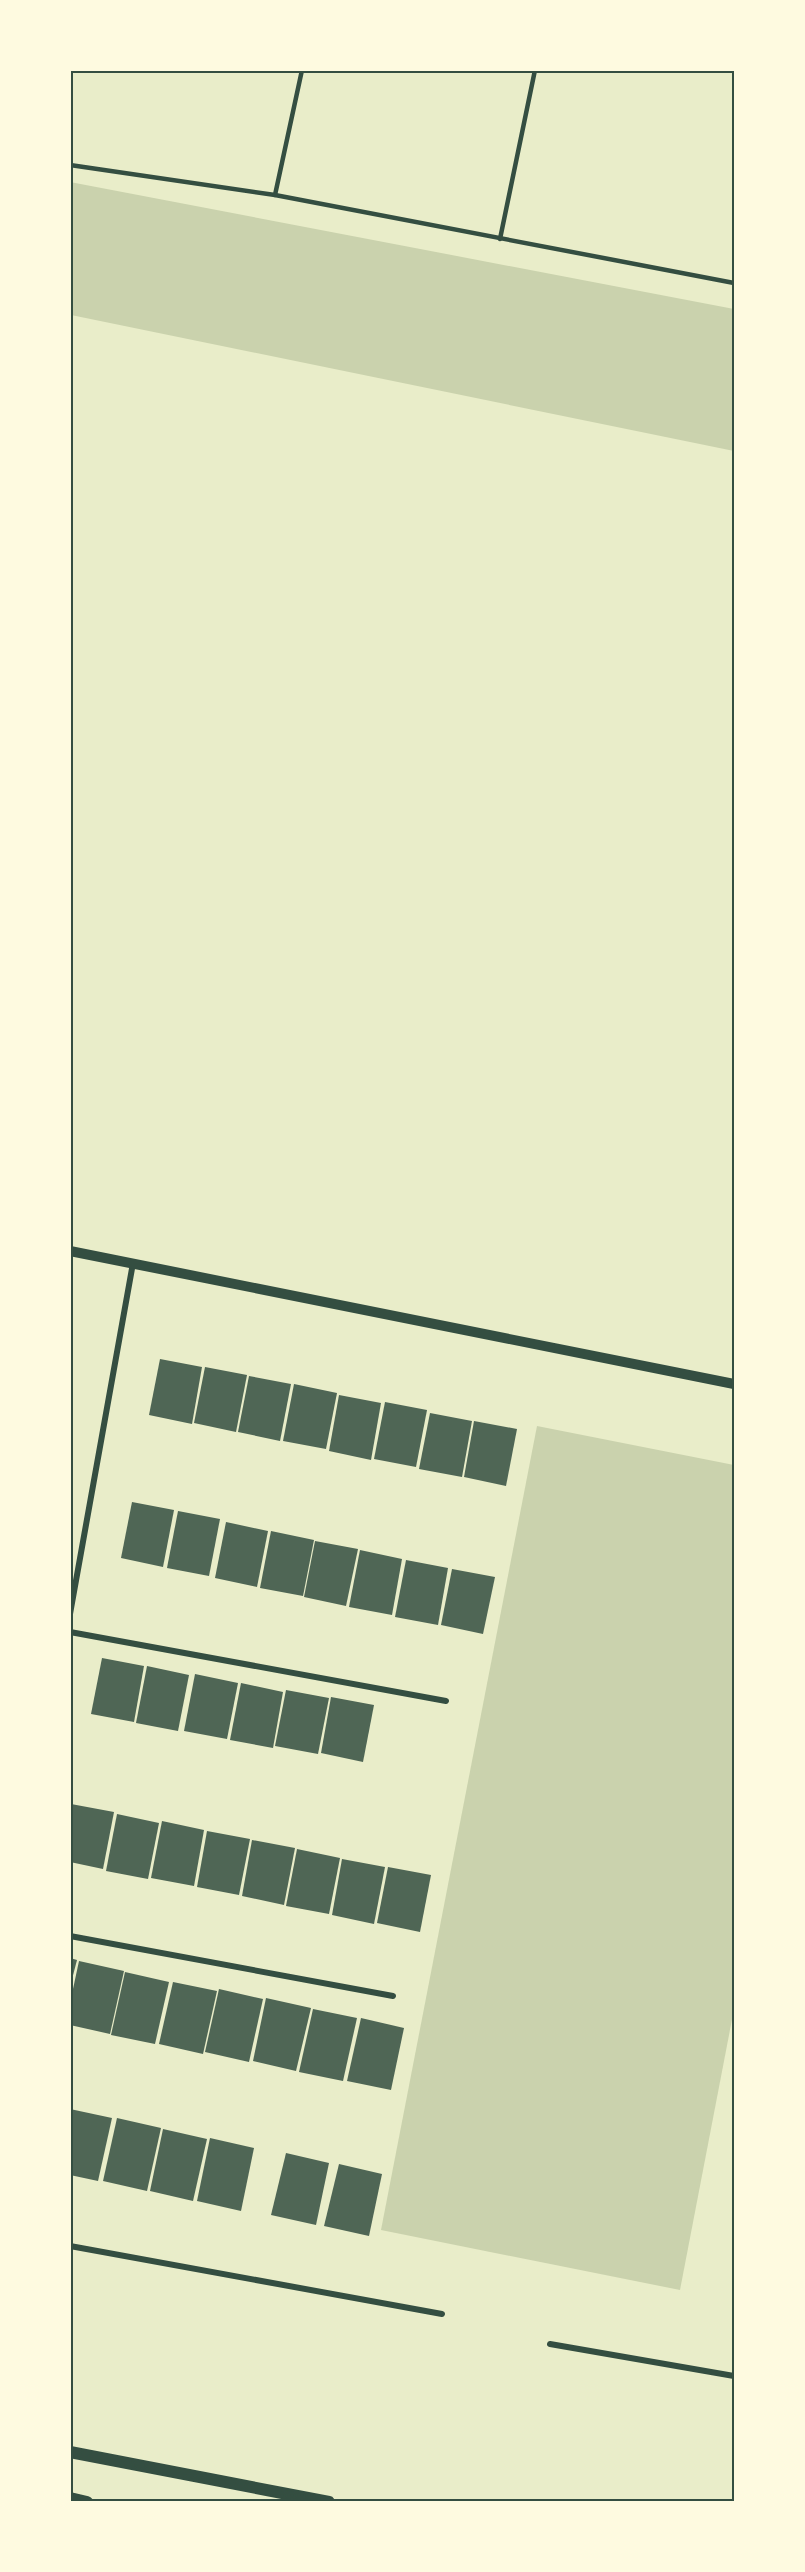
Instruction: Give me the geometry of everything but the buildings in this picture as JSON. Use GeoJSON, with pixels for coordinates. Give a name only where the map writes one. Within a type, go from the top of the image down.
{"type":"FeatureCollection","features":[{"type":"Feature","properties":{"kind":"main road"},"geometry":{"type":"LineString","coordinates":[[70,2451],[328,2502]]}},
{"type":"Feature","properties":{"kind":"main road"},"geometry":{"type":"LineString","coordinates":[[70,2498],[87,2502]]}},
{"type":"Feature","properties":{"kind":"street"},"geometry":{"type":"LineString","coordinates":[[70,1251],[735,1384]]}},
{"type":"Feature","properties":{"kind":"street"},"geometry":{"type":"LineString","coordinates":[[70,1614],[133,1263]]}},
{"type":"Feature","properties":{"kind":"street"},"geometry":{"type":"LineString","coordinates":[[70,1632],[446,1701]]}},
{"type":"Feature","properties":{"kind":"street"},"geometry":{"type":"LineString","coordinates":[[70,1936],[393,1996]]}},
{"type":"Feature","properties":{"kind":"street"},"geometry":{"type":"LineString","coordinates":[[70,2246],[442,2314]]}},
{"type":"Feature","properties":{"kind":"street"},"geometry":{"type":"LineString","coordinates":[[550,2344],[735,2376]]}},
{"type":"Feature","properties":{"kind":"lane"},"geometry":{"type":"LineString","coordinates":[[274,195],[302,70]]}},
{"type":"Feature","properties":{"kind":"lane"},"geometry":{"type":"LineString","coordinates":[[500,240],[535,70]]}},
{"type":"Feature","properties":{"kind":"lane"},"geometry":{"type":"LineString","coordinates":[[70,165],[274,195],[500,240],[735,283]]}},
{"type":"Feature","properties":{"kind":"green space"},"geometry":{"type":"Polygon","coordinates":[[[70,182],[734,309],[734,451],[71,315],[70,182]]]}},
{"type":"Feature","properties":{"kind":"green space"},"geometry":{"type":"Polygon","coordinates":[[[537,1426],[734,1465],[734,2009],[680,2290],[381,2230],[537,1426]]]}}]}
